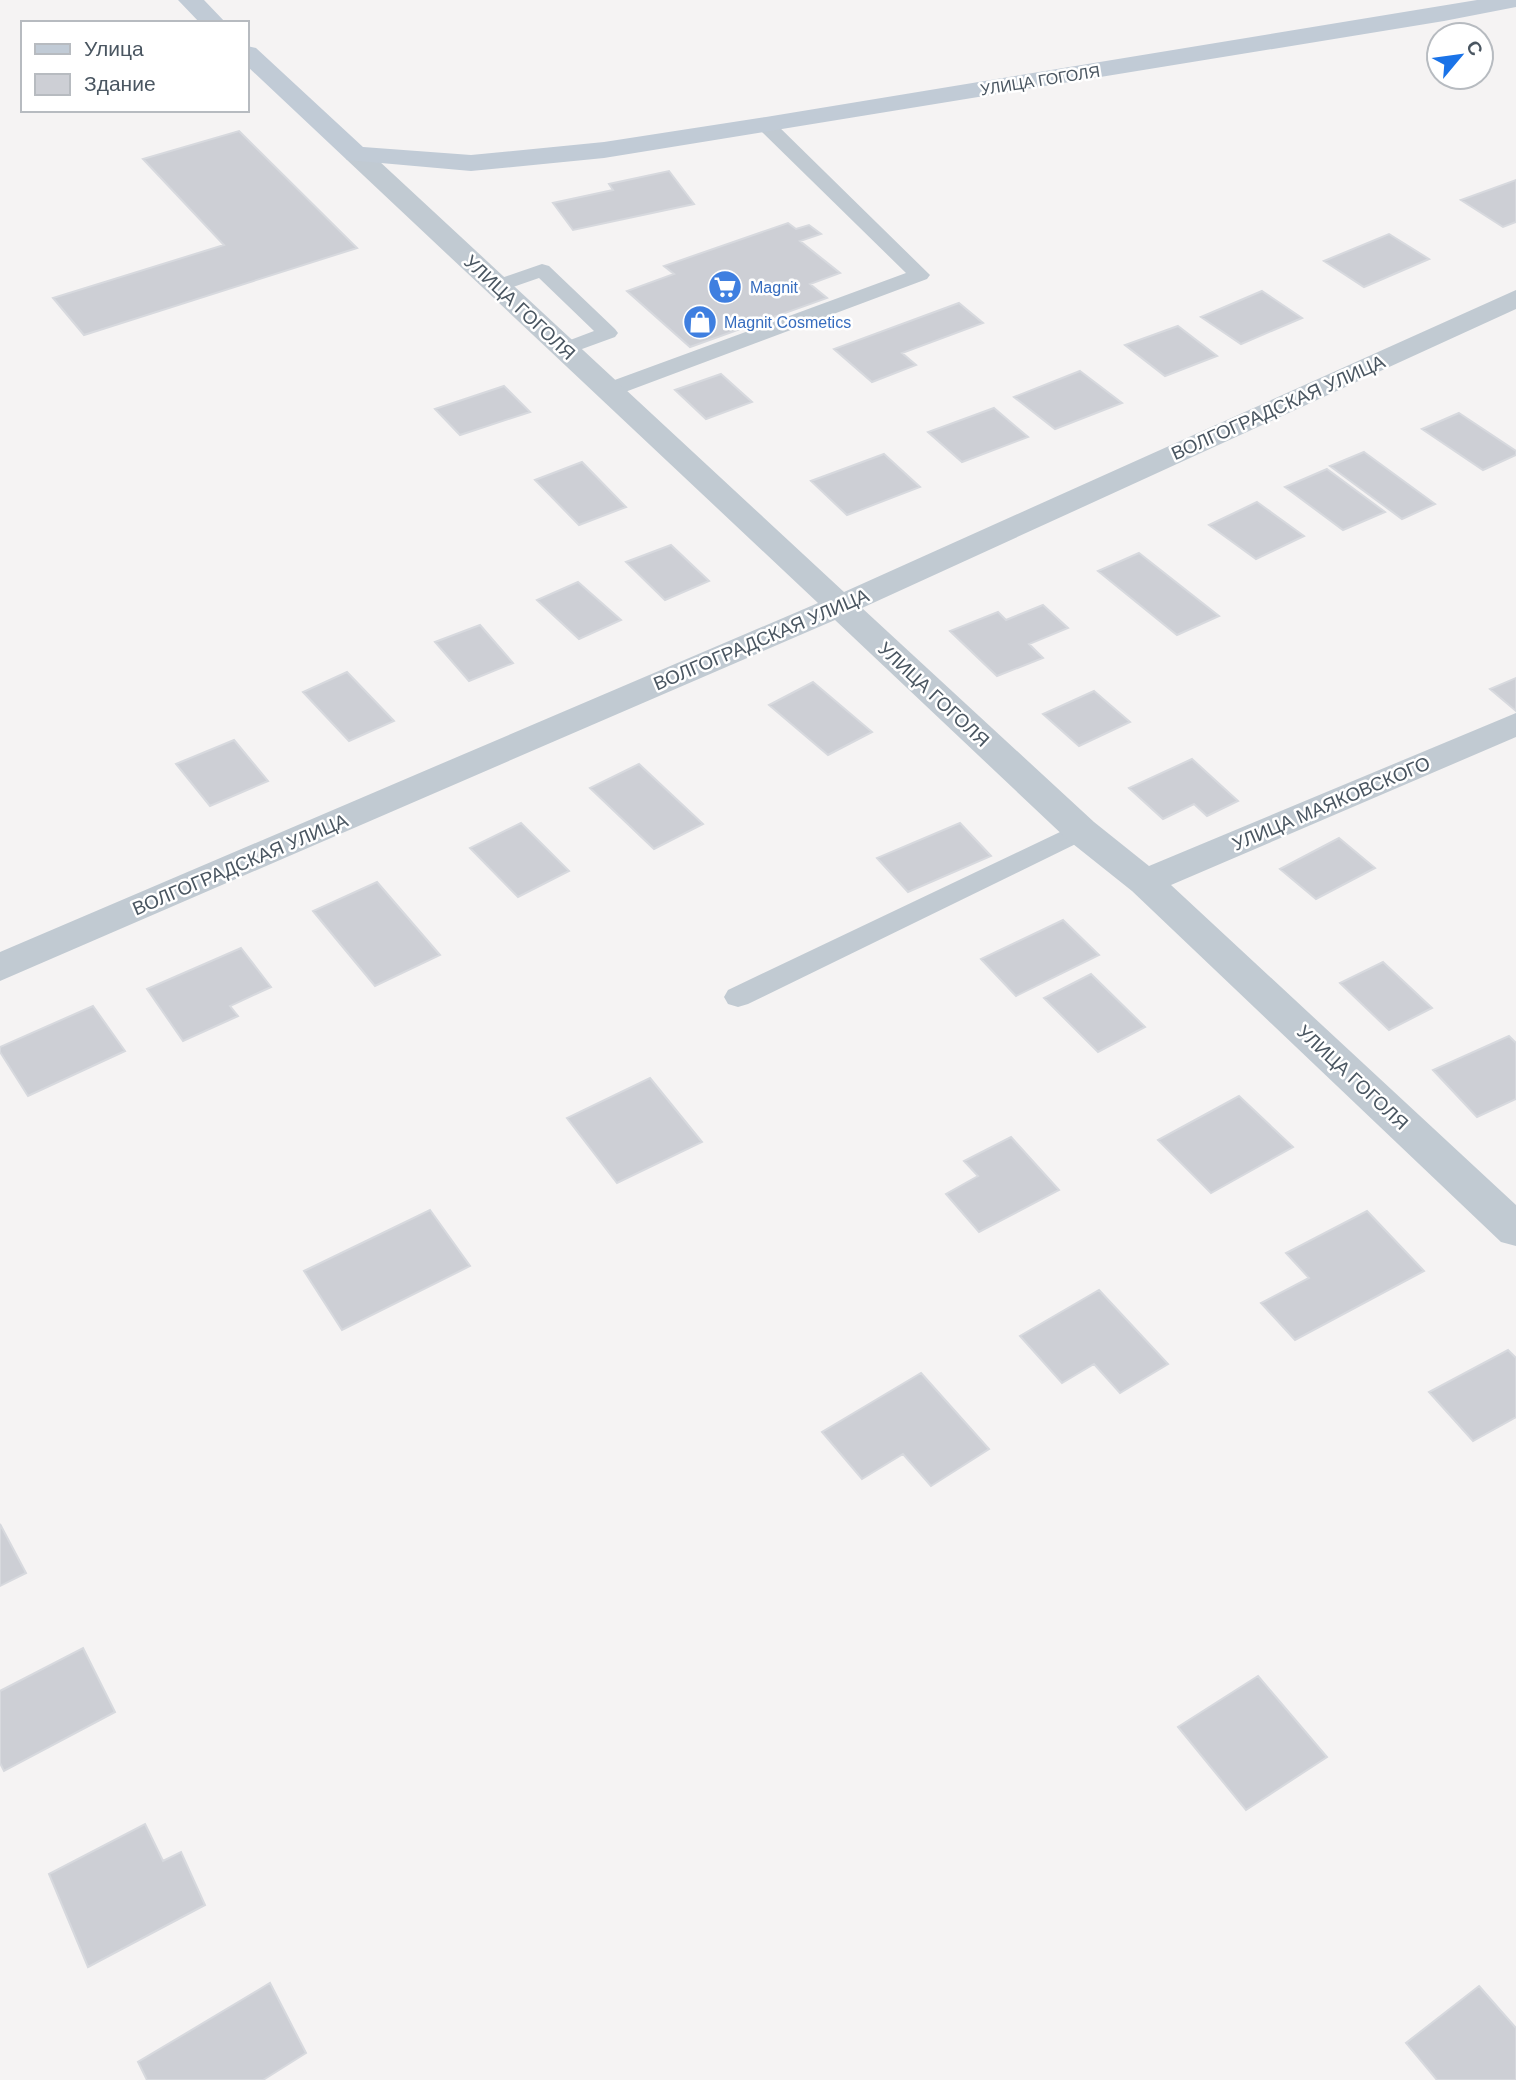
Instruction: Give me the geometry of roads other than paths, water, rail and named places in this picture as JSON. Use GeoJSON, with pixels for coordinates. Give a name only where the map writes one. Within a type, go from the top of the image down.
{"type":"FeatureCollection","features":[{"type":"Feature","properties":{"kind":"street"},"geometry":{"type":"LineString","coordinates":[[190,0],[212,21]]}},
{"type":"Feature","properties":{"kind":"street","name":"УЛИЦА ГОГОЛЯ"},"geometry":{"type":"LineString","coordinates":[[356,154],[471,163],[604,150],[766,125],[1443,7],[1513,0]]}},
{"type":"Feature","properties":{"kind":"street","name":"УЛИЦА ГОГОЛЯ"},"geometry":{"type":"LineString","coordinates":[[248,54],[1081,831],[1145,883],[1516,1230]]}},
{"type":"Feature","properties":{"kind":"street","name":"ВОЛГОГРАДСКАЯ УЛИЦА"},"geometry":{"type":"LineString","coordinates":[[0,967],[840,606],[1516,298]]}},
{"type":"Feature","properties":{"kind":"street","name":"УЛИЦА МАЯКОВСКОГО"},"geometry":{"type":"LineString","coordinates":[[1145,883],[1516,724]]}},
{"type":"Feature","properties":{"kind":"lane"},"geometry":{"type":"LineString","coordinates":[[609,390],[920,275],[766,125]]}},
{"type":"Feature","properties":{"kind":"lane"},"geometry":{"type":"LineString","coordinates":[[497,286],[542,270],[608,333],[564,349]]}},
{"type":"Feature","properties":{"kind":"lane"},"geometry":{"type":"LineString","coordinates":[[738,997],[1081,831]]}},
{"type":"Feature","properties":{"kind":"place","name":"Magnit"},"geometry":{"type":"Point","coordinates":[725,287]}},
{"type":"Feature","properties":{"kind":"place","name":"Magnit Cosmetics"},"geometry":{"type":"Point","coordinates":[700,322]}}]}
